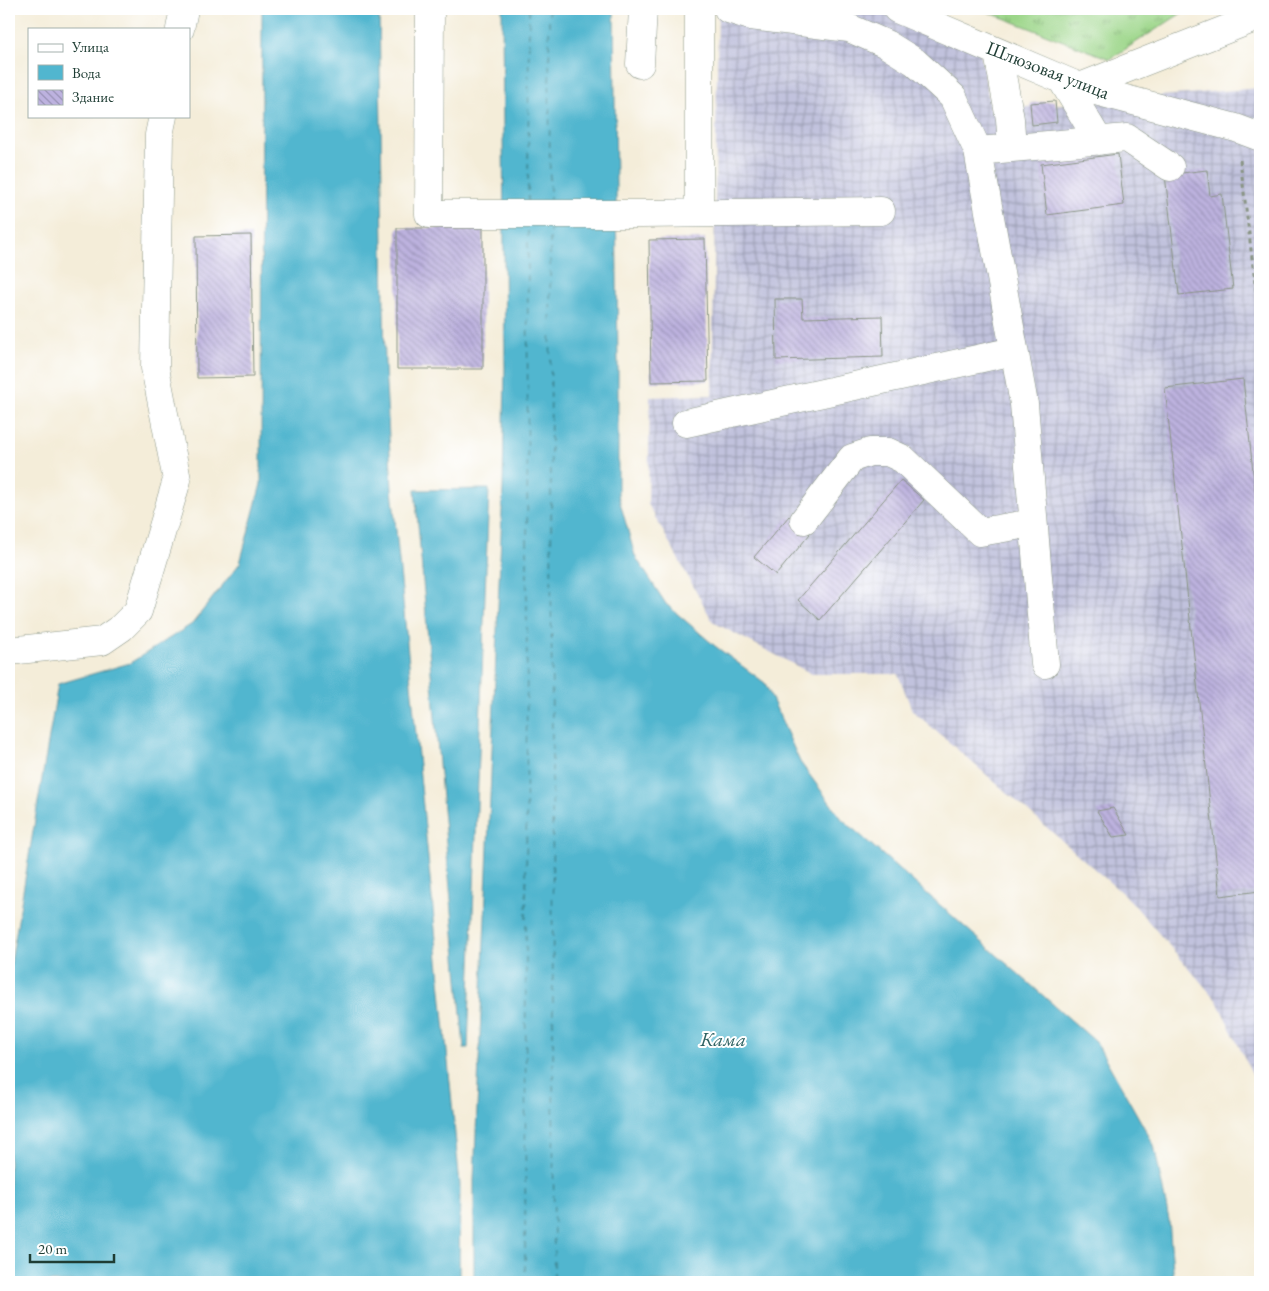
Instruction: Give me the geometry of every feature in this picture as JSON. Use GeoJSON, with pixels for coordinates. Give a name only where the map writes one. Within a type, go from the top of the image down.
{"type":"FeatureCollection","features":[{"type":"Feature","properties":{"kind":"street"},"geometry":{"type":"LineString","coordinates":[[180,28],[184,9]]}},
{"type":"Feature","properties":{"kind":"street"},"geometry":{"type":"LineString","coordinates":[[430,9],[429,214],[642,214],[881,210]]}},
{"type":"Feature","properties":{"kind":"street"},"geometry":{"type":"LineString","coordinates":[[640,64],[643,9]]}},
{"type":"Feature","properties":{"kind":"street"},"geometry":{"type":"LineString","coordinates":[[698,212],[699,9]]}},
{"type":"Feature","properties":{"kind":"street"},"geometry":{"type":"LineString","coordinates":[[728,9],[750,16],[849,28],[886,44],[915,62],[952,96],[978,151],[1024,404],[1045,664]]}},
{"type":"Feature","properties":{"kind":"street","name":"Шлюзовая улица"},"geometry":{"type":"LineString","coordinates":[[897,9],[1071,84],[1248,133]]}},
{"type":"Feature","properties":{"kind":"street"},"geometry":{"type":"LineString","coordinates":[[1099,141],[1071,84],[1260,16]]}},
{"type":"Feature","properties":{"kind":"street"},"geometry":{"type":"LineString","coordinates":[[998,52],[1010,119],[1012,148]]}},
{"type":"Feature","properties":{"kind":"street"},"geometry":{"type":"LineString","coordinates":[[9,651],[102,641],[121,628],[138,610],[177,480],[155,368],[159,135],[163,118]]}},
{"type":"Feature","properties":{"kind":"street"},"geometry":{"type":"LineString","coordinates":[[978,151],[1127,138],[1170,167]]}},
{"type":"Feature","properties":{"kind":"street"},"geometry":{"type":"LineString","coordinates":[[686,423],[1014,351]]}},
{"type":"Feature","properties":{"kind":"street"},"geometry":{"type":"LineString","coordinates":[[804,520],[852,458],[870,452],[888,452],[903,459],[980,532],[1034,523]]}},
{"type":"Feature","properties":{"kind":"path"},"geometry":{"type":"LineString","coordinates":[[1248,133],[1260,323]]}},
{"type":"Feature","properties":{"kind":"shaded area"},"geometry":{"type":"Polygon","coordinates":[[[718,9],[880,9],[980,50],[991,110],[1260,88],[1260,1090],[1217,1001],[1130,900],[912,710],[898,674],[812,674],[713,622],[648,504],[650,397],[712,395],[718,9]]]}},
{"type":"Feature","properties":{"kind":"green space"},"geometry":{"type":"Polygon","coordinates":[[[980,9],[1188,9],[1110,59],[980,9]]]}},
{"type":"Feature","properties":{"kind":"water"},"geometry":{"type":"Polygon","coordinates":[[[262,9],[379,9],[385,367],[392,489],[460,1185],[459,1282],[9,1282],[9,974],[58,684],[130,663],[192,624],[240,563],[261,484],[262,9]]]}},
{"type":"Feature","properties":{"kind":"water","name":"Кама"},"geometry":{"type":"Polygon","coordinates":[[[502,9],[614,9],[618,495],[635,556],[666,604],[715,646],[765,683],[800,762],[842,819],[1096,1042],[1154,1145],[1169,1220],[1174,1282],[474,1282],[474,1181],[503,487],[505,368],[502,9]]]}},
{"type":"Feature","properties":{"kind":"water"},"geometry":{"type":"Polygon","coordinates":[[[489,489],[468,1048],[464,1048],[415,490],[489,489]]]}},
{"type":"Feature","properties":{"kind":"building"},"geometry":{"type":"Polygon","coordinates":[[[1055,101],[1057,122],[1032,125],[1030,103],[1055,101]]]}},
{"type":"Feature","properties":{"kind":"building"},"geometry":{"type":"Polygon","coordinates":[[[1118,154],[1124,205],[1047,215],[1041,164],[1118,154]]]}},
{"type":"Feature","properties":{"kind":"building"},"geometry":{"type":"Polygon","coordinates":[[[1207,170],[1210,196],[1222,194],[1233,289],[1179,295],[1165,175],[1207,170]]]}},
{"type":"Feature","properties":{"kind":"building"},"geometry":{"type":"Polygon","coordinates":[[[397,228],[483,228],[483,369],[397,369],[397,228]]]}},
{"type":"Feature","properties":{"kind":"building"},"geometry":{"type":"Polygon","coordinates":[[[251,235],[253,377],[197,378],[196,236],[251,235]]]}},
{"type":"Feature","properties":{"kind":"building"},"geometry":{"type":"Polygon","coordinates":[[[705,239],[708,381],[651,382],[649,240],[705,239]]]}},
{"type":"Feature","properties":{"kind":"building"},"geometry":{"type":"Polygon","coordinates":[[[775,299],[802,299],[803,318],[882,316],[883,357],[776,360],[775,299]]]}},
{"type":"Feature","properties":{"kind":"building"},"geometry":{"type":"Polygon","coordinates":[[[1243,379],[1260,536],[1260,891],[1220,896],[1165,388],[1243,379]]]}},
{"type":"Feature","properties":{"kind":"building"},"geometry":{"type":"Polygon","coordinates":[[[901,480],[924,500],[820,620],[798,600],[901,480]]]}},
{"type":"Feature","properties":{"kind":"building"},"geometry":{"type":"Polygon","coordinates":[[[789,516],[810,534],[776,575],[754,557],[789,516]]]}},
{"type":"Feature","properties":{"kind":"building"},"geometry":{"type":"Polygon","coordinates":[[[1113,808],[1129,835],[1113,837],[1097,811],[1113,808]]]}},
{"type":"Feature","properties":{"kind":"ferry route"},"geometry":{"type":"LineString","coordinates":[[528,202],[529,9]]}},
{"type":"Feature","properties":{"kind":"ferry route"},"geometry":{"type":"LineString","coordinates":[[549,9],[550,200]]}},
{"type":"Feature","properties":{"kind":"ferry route"},"geometry":{"type":"LineString","coordinates":[[550,227],[554,1282]]}},
{"type":"Feature","properties":{"kind":"ferry route"},"geometry":{"type":"LineString","coordinates":[[525,1282],[528,228]]}}]}
